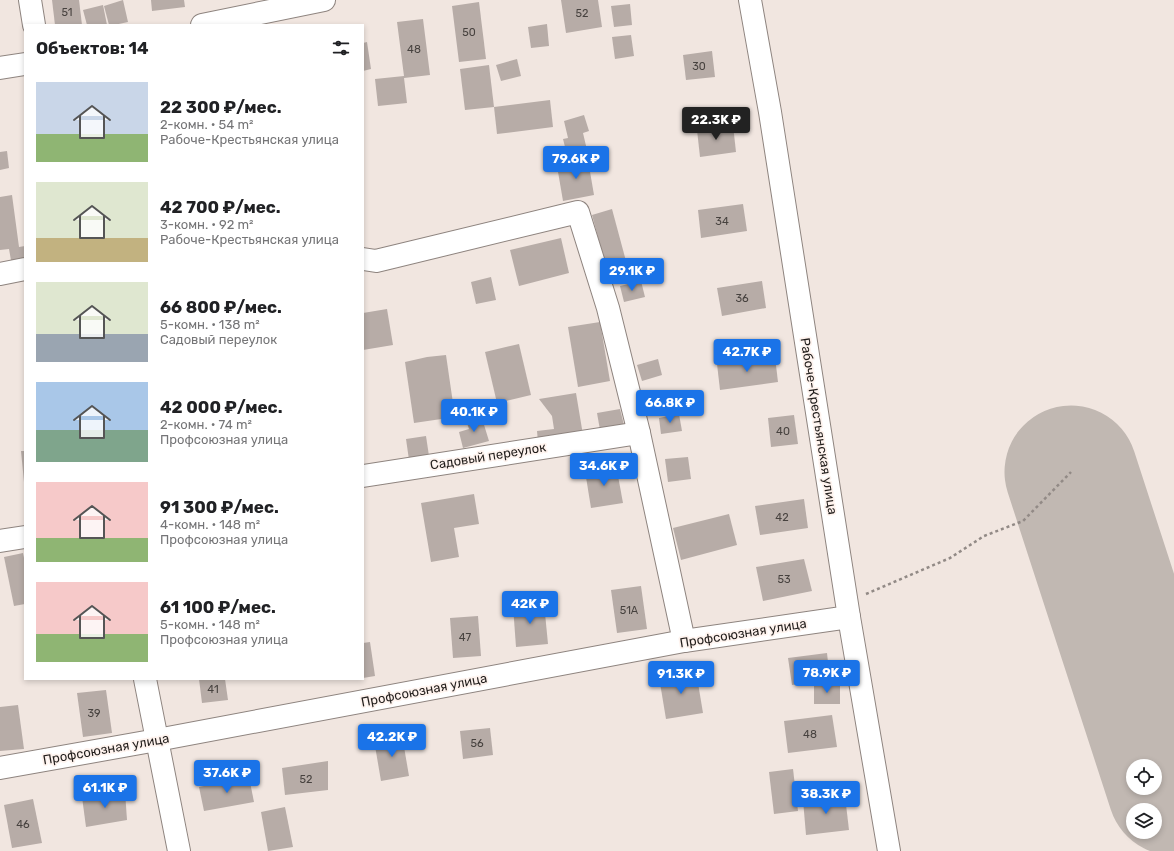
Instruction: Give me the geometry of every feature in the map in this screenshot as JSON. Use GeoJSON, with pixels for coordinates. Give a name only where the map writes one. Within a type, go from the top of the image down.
{"type":"FeatureCollection","features":[{"type":"Feature","properties":{"kind":"street"},"geometry":{"type":"LineString","coordinates":[[30,0],[34,24]]}},
{"type":"Feature","properties":{"kind":"street"},"geometry":{"type":"LineString","coordinates":[[207,24],[324,0]]}},
{"type":"Feature","properties":{"kind":"street","name":"Рабоче-Крестьянская улица"},"geometry":{"type":"LineString","coordinates":[[750,0],[771,120],[848,609],[889,851]]}},
{"type":"Feature","properties":{"kind":"street"},"geometry":{"type":"LineString","coordinates":[[0,68],[24,64]]}},
{"type":"Feature","properties":{"kind":"street"},"geometry":{"type":"LineString","coordinates":[[364,259],[376,261],[578,212],[608,308],[639,433],[684,641]]}},
{"type":"Feature","properties":{"kind":"street"},"geometry":{"type":"LineString","coordinates":[[0,274],[24,269]]}},
{"type":"Feature","properties":{"kind":"street","name":"Садовый переулок"},"geometry":{"type":"LineString","coordinates":[[364,476],[639,433]]}},
{"type":"Feature","properties":{"kind":"street"},"geometry":{"type":"LineString","coordinates":[[0,541],[24,537]]}},
{"type":"Feature","properties":{"kind":"street","name":"Профсоюзная улица"},"geometry":{"type":"LineString","coordinates":[[0,768],[157,740],[848,609]]}},
{"type":"Feature","properties":{"kind":"street"},"geometry":{"type":"LineString","coordinates":[[145,680],[179,851]]}},
{"type":"Feature","properties":{"kind":"path"},"geometry":{"type":"LineString","coordinates":[[848,609],[950,558],[984,536],[1023,521],[1071,472]]}},
{"type":"Feature","properties":{"kind":"building"},"geometry":{"type":"Polygon","coordinates":[[[52,0],[79,0],[82,24],[55,24],[52,0]]]}},
{"type":"Feature","properties":{"kind":"building"},"geometry":{"type":"Polygon","coordinates":[[[123,0],[128,22],[109,24],[104,6],[123,0]]]}},
{"type":"Feature","properties":{"kind":"building"},"geometry":{"type":"Polygon","coordinates":[[[151,0],[184,0],[185,7],[152,11],[151,0]]]}},
{"type":"Feature","properties":{"kind":"building"},"geometry":{"type":"Polygon","coordinates":[[[561,0],[598,0],[602,27],[566,33],[561,0]]]}},
{"type":"Feature","properties":{"kind":"building"},"geometry":{"type":"Polygon","coordinates":[[[479,2],[486,59],[459,62],[452,6],[479,2]]]}},
{"type":"Feature","properties":{"kind":"building"},"geometry":{"type":"Polygon","coordinates":[[[630,4],[632,25],[614,27],[611,6],[630,4]]]}},
{"type":"Feature","properties":{"kind":"building"},"geometry":{"type":"Polygon","coordinates":[[[103,5],[107,24],[87,24],[83,10],[103,5]]]}},
{"type":"Feature","properties":{"kind":"building"},"geometry":{"type":"Polygon","coordinates":[[[423,19],[430,75],[404,78],[407,103],[378,106],[375,79],[404,76],[397,22],[423,19]]]}},
{"type":"Feature","properties":{"kind":"building"},"geometry":{"type":"Polygon","coordinates":[[[547,24],[549,46],[531,48],[528,27],[547,24]]]}},
{"type":"Feature","properties":{"kind":"building"},"geometry":{"type":"Polygon","coordinates":[[[631,35],[634,56],[615,59],[612,37],[631,35]]]}},
{"type":"Feature","properties":{"kind":"building"},"geometry":{"type":"Polygon","coordinates":[[[367,42],[371,69],[364,71],[364,43],[367,42]]]}},
{"type":"Feature","properties":{"kind":"building"},"geometry":{"type":"Polygon","coordinates":[[[712,51],[715,77],[686,80],[683,55],[712,51]]]}},
{"type":"Feature","properties":{"kind":"building"},"geometry":{"type":"Polygon","coordinates":[[[517,59],[521,76],[501,81],[496,65],[517,59]]]}},
{"type":"Feature","properties":{"kind":"building"},"geometry":{"type":"Polygon","coordinates":[[[489,65],[494,107],[465,110],[460,69],[489,65]]]}},
{"type":"Feature","properties":{"kind":"building"},"geometry":{"type":"Polygon","coordinates":[[[550,100],[553,127],[497,134],[494,107],[550,100]]]}},
{"type":"Feature","properties":{"kind":"building"},"geometry":{"type":"Polygon","coordinates":[[[584,115],[589,131],[583,133],[587,150],[567,155],[563,139],[568,138],[564,121],[584,115]]]}},
{"type":"Feature","properties":{"kind":"building"},"geometry":{"type":"Polygon","coordinates":[[[733,125],[736,152],[700,157],[697,130],[733,125]]]}},
{"type":"Feature","properties":{"kind":"building"},"geometry":{"type":"Polygon","coordinates":[[[7,151],[9,168],[0,170],[0,152],[7,151]]]}},
{"type":"Feature","properties":{"kind":"building"},"geometry":{"type":"Polygon","coordinates":[[[588,160],[594,195],[563,201],[557,166],[588,160]]]}},
{"type":"Feature","properties":{"kind":"building"},"geometry":{"type":"Polygon","coordinates":[[[12,195],[19,247],[24,246],[24,263],[12,266],[9,249],[0,250],[0,197],[12,195]]]}},
{"type":"Feature","properties":{"kind":"building"},"geometry":{"type":"Polygon","coordinates":[[[743,204],[747,231],[701,238],[698,210],[743,204]]]}},
{"type":"Feature","properties":{"kind":"building"},"geometry":{"type":"Polygon","coordinates":[[[612,209],[630,276],[610,281],[592,215],[612,209]]]}},
{"type":"Feature","properties":{"kind":"building"},"geometry":{"type":"Polygon","coordinates":[[[561,238],[569,273],[519,286],[510,250],[561,238]]]}},
{"type":"Feature","properties":{"kind":"building"},"geometry":{"type":"Polygon","coordinates":[[[491,277],[496,300],[476,304],[471,282],[491,277]]]}},
{"type":"Feature","properties":{"kind":"building"},"geometry":{"type":"Polygon","coordinates":[[[641,281],[645,297],[624,302],[620,286],[641,281]]]}},
{"type":"Feature","properties":{"kind":"building"},"geometry":{"type":"Polygon","coordinates":[[[762,281],[766,308],[722,316],[717,288],[762,281]]]}},
{"type":"Feature","properties":{"kind":"building"},"geometry":{"type":"Polygon","coordinates":[[[387,309],[393,345],[364,350],[364,313],[387,309]]]}},
{"type":"Feature","properties":{"kind":"building"},"geometry":{"type":"Polygon","coordinates":[[[600,322],[610,381],[578,387],[568,327],[600,322]]]}},
{"type":"Feature","properties":{"kind":"building"},"geometry":{"type":"Polygon","coordinates":[[[519,344],[531,395],[497,403],[485,352],[519,344]]]}},
{"type":"Feature","properties":{"kind":"building"},"geometry":{"type":"Polygon","coordinates":[[[446,355],[455,417],[414,423],[405,362],[427,357],[446,355]]]}},
{"type":"Feature","properties":{"kind":"building"},"geometry":{"type":"Polygon","coordinates":[[[775,357],[778,382],[720,390],[717,364],[775,357]]]}},
{"type":"Feature","properties":{"kind":"building"},"geometry":{"type":"Polygon","coordinates":[[[658,359],[662,375],[642,381],[637,365],[658,359]]]}},
{"type":"Feature","properties":{"kind":"building"},"geometry":{"type":"Polygon","coordinates":[[[576,393],[583,435],[538,442],[537,431],[554,429],[552,416],[539,399],[576,393]]]}},
{"type":"Feature","properties":{"kind":"building"},"geometry":{"type":"Polygon","coordinates":[[[620,409],[624,425],[600,430],[597,413],[620,409]]]}},
{"type":"Feature","properties":{"kind":"building"},"geometry":{"type":"Polygon","coordinates":[[[679,414],[682,431],[661,434],[659,418],[679,414]]]}},
{"type":"Feature","properties":{"kind":"building"},"geometry":{"type":"Polygon","coordinates":[[[481,415],[489,441],[463,448],[459,432],[469,429],[466,420],[481,415]]]}},
{"type":"Feature","properties":{"kind":"building"},"geometry":{"type":"Polygon","coordinates":[[[794,415],[798,444],[771,447],[768,418],[794,415]]]}},
{"type":"Feature","properties":{"kind":"building"},"geometry":{"type":"Polygon","coordinates":[[[426,436],[429,456],[409,460],[406,439],[426,436]]]}},
{"type":"Feature","properties":{"kind":"building"},"geometry":{"type":"Polygon","coordinates":[[[21,451],[24,451],[24,482],[21,451]]]}},
{"type":"Feature","properties":{"kind":"building"},"geometry":{"type":"Polygon","coordinates":[[[688,457],[691,479],[668,482],[665,459],[688,457]]]}},
{"type":"Feature","properties":{"kind":"building"},"geometry":{"type":"Polygon","coordinates":[[[616,465],[623,503],[591,508],[585,471],[616,465]]]}},
{"type":"Feature","properties":{"kind":"building"},"geometry":{"type":"Polygon","coordinates":[[[474,494],[479,524],[454,528],[459,557],[431,562],[421,503],[474,494]]]}},
{"type":"Feature","properties":{"kind":"building"},"geometry":{"type":"Polygon","coordinates":[[[804,499],[808,528],[760,535],[755,506],[804,499]]]}},
{"type":"Feature","properties":{"kind":"building"},"geometry":{"type":"Polygon","coordinates":[[[729,514],[737,545],[681,560],[673,528],[729,514]]]}},
{"type":"Feature","properties":{"kind":"building"},"geometry":{"type":"Polygon","coordinates":[[[23,553],[24,604],[14,606],[4,557],[23,553]]]}},
{"type":"Feature","properties":{"kind":"building"},"geometry":{"type":"Polygon","coordinates":[[[804,559],[812,591],[763,601],[756,567],[804,559]]]}},
{"type":"Feature","properties":{"kind":"building"},"geometry":{"type":"Polygon","coordinates":[[[641,586],[647,629],[617,633],[611,590],[641,586]]]}},
{"type":"Feature","properties":{"kind":"building"},"geometry":{"type":"Polygon","coordinates":[[[544,603],[548,644],[516,647],[513,606],[544,603]]]}},
{"type":"Feature","properties":{"kind":"building"},"geometry":{"type":"Polygon","coordinates":[[[478,616],[481,656],[453,658],[450,618],[478,616]]]}},
{"type":"Feature","properties":{"kind":"building"},"geometry":{"type":"Polygon","coordinates":[[[370,642],[375,676],[364,678],[364,643],[370,642]]]}},
{"type":"Feature","properties":{"kind":"building"},"geometry":{"type":"Polygon","coordinates":[[[827,653],[830,680],[792,685],[788,658],[827,653]]]}},
{"type":"Feature","properties":{"kind":"building"},"geometry":{"type":"Polygon","coordinates":[[[696,671],[703,713],[666,719],[659,677],[696,671]]]}},
{"type":"Feature","properties":{"kind":"building"},"geometry":{"type":"Polygon","coordinates":[[[199,680],[225,680],[228,700],[202,703],[199,680]]]}},
{"type":"Feature","properties":{"kind":"building"},"geometry":{"type":"Polygon","coordinates":[[[840,684],[840,704],[814,704],[814,685],[840,684]]]}},
{"type":"Feature","properties":{"kind":"building"},"geometry":{"type":"Polygon","coordinates":[[[106,690],[112,733],[83,737],[77,693],[106,690]]]}},
{"type":"Feature","properties":{"kind":"building"},"geometry":{"type":"Polygon","coordinates":[[[18,705],[24,749],[0,751],[0,707],[18,705]]]}},
{"type":"Feature","properties":{"kind":"building"},"geometry":{"type":"Polygon","coordinates":[[[832,715],[837,747],[788,753],[784,721],[832,715]]]}},
{"type":"Feature","properties":{"kind":"building"},"geometry":{"type":"Polygon","coordinates":[[[490,728],[493,755],[463,759],[460,731],[490,728]]]}},
{"type":"Feature","properties":{"kind":"building"},"geometry":{"type":"Polygon","coordinates":[[[402,735],[409,776],[381,781],[374,740],[402,735]]]}},
{"type":"Feature","properties":{"kind":"building"},"geometry":{"type":"Polygon","coordinates":[[[328,761],[328,790],[285,795],[282,768],[328,761]]]}},
{"type":"Feature","properties":{"kind":"building"},"geometry":{"type":"Polygon","coordinates":[[[793,769],[798,811],[774,814],[769,772],[793,769]]]}},
{"type":"Feature","properties":{"kind":"building"},"geometry":{"type":"Polygon","coordinates":[[[249,777],[254,802],[204,811],[199,787],[249,777]]]}},
{"type":"Feature","properties":{"kind":"building"},"geometry":{"type":"Polygon","coordinates":[[[125,791],[127,820],[86,827],[82,797],[125,791]]]}},
{"type":"Feature","properties":{"kind":"building"},"geometry":{"type":"Polygon","coordinates":[[[845,796],[849,830],[806,835],[803,800],[845,796]]]}},
{"type":"Feature","properties":{"kind":"building"},"geometry":{"type":"Polygon","coordinates":[[[33,799],[42,843],[12,848],[4,805],[33,799]]]}},
{"type":"Feature","properties":{"kind":"building"},"geometry":{"type":"Polygon","coordinates":[[[285,807],[293,847],[268,851],[261,812],[285,807]]]}},
{"type":"Feature","properties":{"kind":"runway"},"geometry":{"type":"LineString","coordinates":[[1071,472],[1174,789]]}}]}
